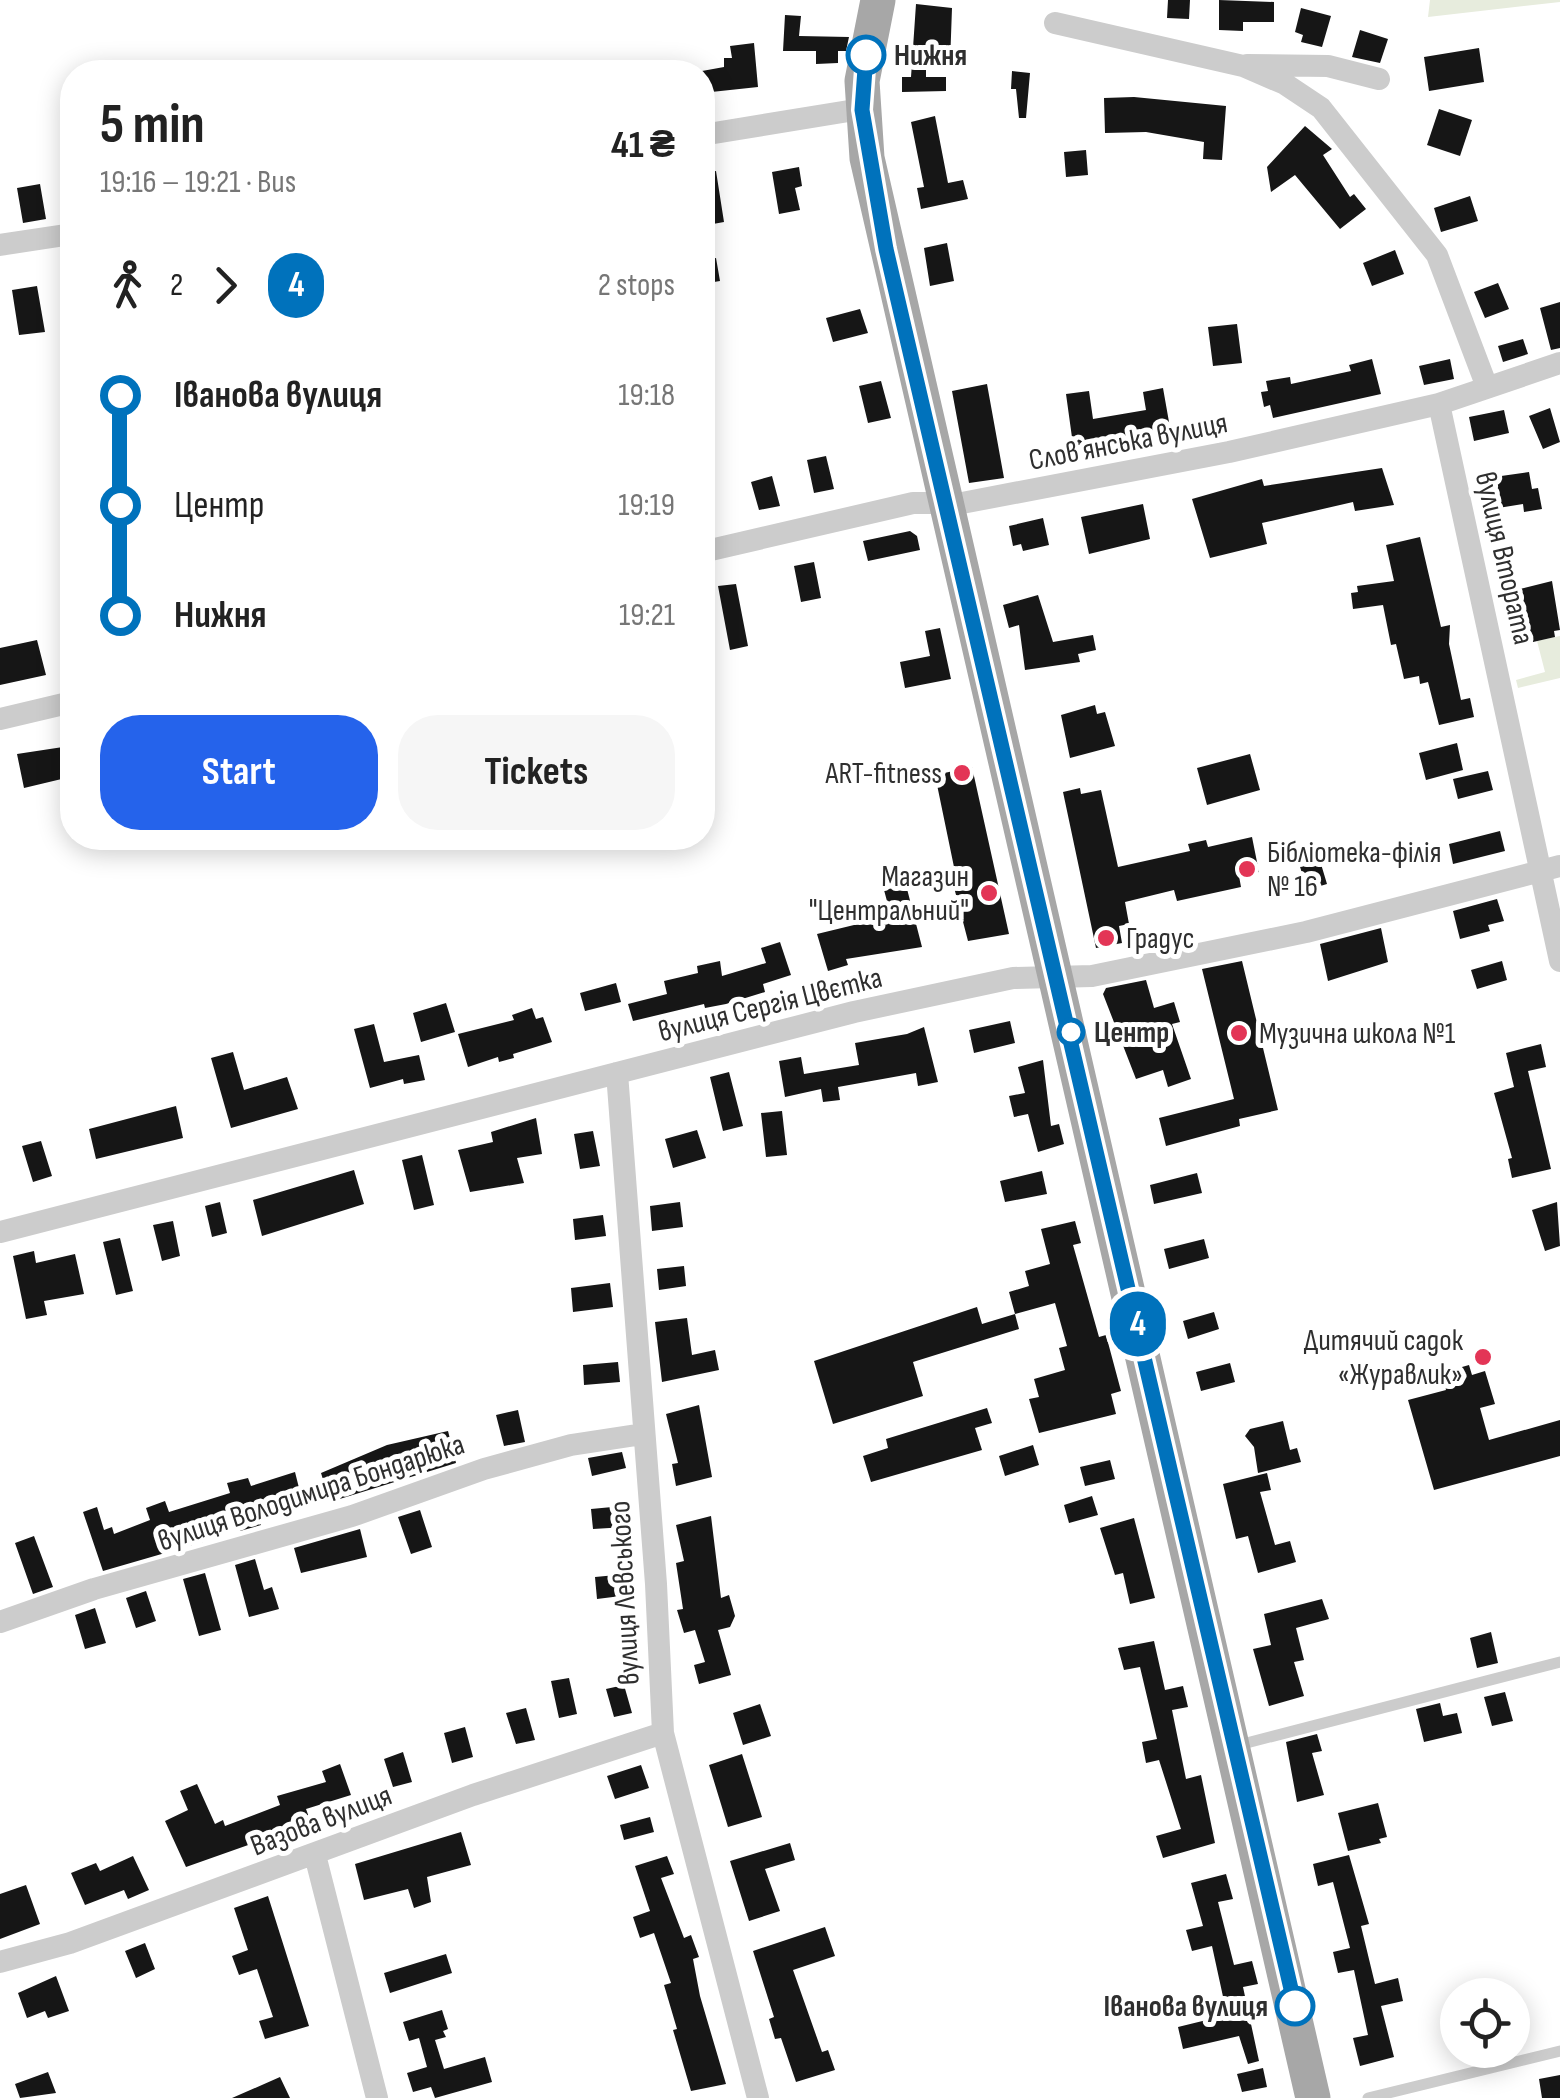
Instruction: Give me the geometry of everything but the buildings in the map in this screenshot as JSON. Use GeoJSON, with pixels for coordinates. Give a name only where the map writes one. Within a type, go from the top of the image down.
{"type":"FeatureCollection","features":[{"type":"Feature","properties":{"kind":"main road"},"geometry":{"type":"LineString","coordinates":[[878,0],[862,82],[862,110],[886,249],[1058,976],[1314,2098]]}},
{"type":"Feature","properties":{"kind":"street"},"geometry":{"type":"LineString","coordinates":[[1055,23],[1243,66],[1285,84],[1322,108],[1437,254],[1487,388]]}},
{"type":"Feature","properties":{"kind":"street"},"geometry":{"type":"LineString","coordinates":[[1243,66],[1328,66],[1378,79]]}},
{"type":"Feature","properties":{"kind":"street"},"geometry":{"type":"LineString","coordinates":[[715,134],[862,110]]}},
{"type":"Feature","properties":{"kind":"street"},"geometry":{"type":"LineString","coordinates":[[0,245],[60,236]]}},
{"type":"Feature","properties":{"kind":"street","name":"Словʼянська вулиця"},"geometry":{"type":"LineString","coordinates":[[715,549],[913,503],[946,503],[1150,470],[1439,404],[1560,363]]}},
{"type":"Feature","properties":{"kind":"street","name":"вулиця Втората"},"geometry":{"type":"LineString","coordinates":[[1439,404],[1549,869],[1560,962]]}},
{"type":"Feature","properties":{"kind":"street"},"geometry":{"type":"LineString","coordinates":[[0,720],[60,705]]}},
{"type":"Feature","properties":{"kind":"street","name":"вулиця Сергія Цвєтка"},"geometry":{"type":"LineString","coordinates":[[0,1232],[854,1012],[1014,978],[1092,976],[1306,932],[1549,869]]}},
{"type":"Feature","properties":{"kind":"street","name":"вулиця Левського"},"geometry":{"type":"LineString","coordinates":[[617,1073],[662,1733],[758,2098]]}},
{"type":"Feature","properties":{"kind":"street","name":"вулиця Володимира Бондарюка"},"geometry":{"type":"LineString","coordinates":[[0,1622],[94,1589],[352,1516],[484,1469],[571,1445],[644,1434]]}},
{"type":"Feature","properties":{"kind":"street","name":"Вазова вулиця"},"geometry":{"type":"LineString","coordinates":[[0,1962],[70,1944],[472,1795],[662,1733]]}},
{"type":"Feature","properties":{"kind":"street"},"geometry":{"type":"LineString","coordinates":[[315,1855],[377,2098]]}},
{"type":"Feature","properties":{"kind":"lane"},"geometry":{"type":"LineString","coordinates":[[1235,1746],[1560,1662]]}},
{"type":"Feature","properties":{"kind":"lane"},"geometry":{"type":"LineString","coordinates":[[1368,2098],[1560,2051]]}},
{"type":"Feature","properties":{"kind":"shaded area"},"geometry":{"type":"Polygon","coordinates":[[[1430,0],[1560,0],[1560,2],[1428,17],[1430,0]]]}},
{"type":"Feature","properties":{"kind":"shaded area"},"geometry":{"type":"Polygon","coordinates":[[[1560,636],[1560,678],[1518,688],[1516,680],[1545,672],[1537,641],[1560,636]]]}},
{"type":"Feature","properties":{"kind":"bus line","name":"4"},"geometry":{"type":"LineString","coordinates":[[866,55],[862,110],[866,158],[886,249],[1071,1030],[1295,2006]]}},
{"type":"Feature","properties":{"kind":"place","name":"Нижня"},"geometry":{"type":"Point","coordinates":[866,55]}},
{"type":"Feature","properties":{"kind":"place","name":"ART-fitness"},"geometry":{"type":"Point","coordinates":[962,773]}},
{"type":"Feature","properties":{"kind":"place","name":"Бібліотека-філія № 16"},"geometry":{"type":"Point","coordinates":[1247,869]}},
{"type":"Feature","properties":{"kind":"place","name":"Магазин \"Центральний\""},"geometry":{"type":"Point","coordinates":[989,893]}},
{"type":"Feature","properties":{"kind":"place","name":"Градус"},"geometry":{"type":"Point","coordinates":[1106,938]}},
{"type":"Feature","properties":{"kind":"place","name":"Центр"},"geometry":{"type":"Point","coordinates":[1071,1032]}},
{"type":"Feature","properties":{"kind":"place","name":"Музична школа №1"},"geometry":{"type":"Point","coordinates":[1239,1033]}},
{"type":"Feature","properties":{"kind":"place","name":"Дитячий садок «Журавлик»"},"geometry":{"type":"Point","coordinates":[1483,1357]}},
{"type":"Feature","properties":{"kind":"place","name":"Іванова вулиця"},"geometry":{"type":"Point","coordinates":[1295,2006]}}]}
